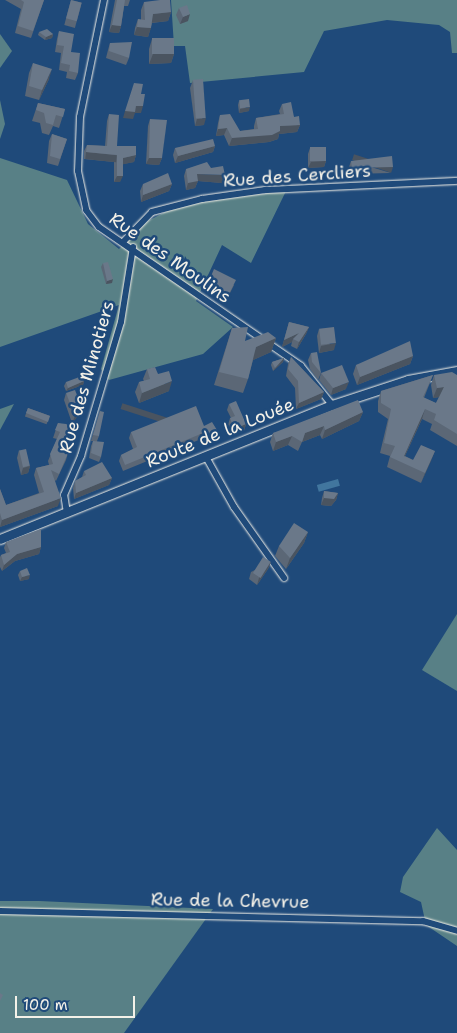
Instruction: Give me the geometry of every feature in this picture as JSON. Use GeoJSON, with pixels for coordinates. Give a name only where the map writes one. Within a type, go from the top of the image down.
{"type":"FeatureCollection","features":[{"type":"Feature","properties":{"kind":"main road","name":"Route de la Louée"},"geometry":{"type":"LineString","coordinates":[[0,539],[332,405],[408,380],[457,371]]}},
{"type":"Feature","properties":{"kind":"street","name":"Rue des Moulins"},"geometry":{"type":"LineString","coordinates":[[104,0],[80,117],[78,171],[83,201],[92,220],[301,366],[332,405]]}},
{"type":"Feature","properties":{"kind":"street","name":"Rue des Cercliers"},"geometry":{"type":"LineString","coordinates":[[124,241],[152,212],[202,199],[265,190],[457,181]]}},
{"type":"Feature","properties":{"kind":"street","name":"Rue des Minotiers"},"geometry":{"type":"LineString","coordinates":[[67,513],[64,495],[81,456],[121,322],[133,248]]}},
{"type":"Feature","properties":{"kind":"street"},"geometry":{"type":"LineString","coordinates":[[206,457],[234,507],[284,578]]}},
{"type":"Feature","properties":{"kind":"street","name":"Rue de la Chevrue"},"geometry":{"type":"LineString","coordinates":[[0,911],[423,921],[457,931]]}},
{"type":"Feature","properties":{"kind":"green space"},"geometry":{"type":"Polygon","coordinates":[[[171,0],[457,0],[457,53],[452,53],[450,32],[439,25],[387,20],[324,31],[304,72],[190,83],[185,46],[174,46],[171,0]]]}},
{"type":"Feature","properties":{"kind":"green space"},"geometry":{"type":"Polygon","coordinates":[[[0,34],[12,51],[0,68],[0,34]]]}},
{"type":"Feature","properties":{"kind":"green space"},"geometry":{"type":"Polygon","coordinates":[[[0,100],[5,124],[0,139],[0,100]]]}},
{"type":"Feature","properties":{"kind":"green space"},"geometry":{"type":"Polygon","coordinates":[[[0,158],[67,180],[88,224],[119,249],[146,222],[169,210],[211,199],[286,191],[251,263],[222,245],[196,301],[233,327],[203,354],[109,380],[101,369],[119,305],[0,347],[0,158]]]}},
{"type":"Feature","properties":{"kind":"green space"},"geometry":{"type":"Polygon","coordinates":[[[14,404],[0,430],[0,409],[14,404]]]}},
{"type":"Feature","properties":{"kind":"green space"},"geometry":{"type":"Polygon","coordinates":[[[457,614],[457,691],[422,670],[457,614]]]}},
{"type":"Feature","properties":{"kind":"green space"},"geometry":{"type":"Polygon","coordinates":[[[437,828],[457,850],[457,946],[426,925],[421,902],[400,892],[403,877],[437,828]]]}},
{"type":"Feature","properties":{"kind":"green space"},"geometry":{"type":"Polygon","coordinates":[[[0,901],[213,909],[124,1033],[0,1033],[0,901]]]}},
{"type":"Feature","properties":{"kind":"water"},"geometry":{"type":"Polygon","coordinates":[[[338,479],[340,486],[319,492],[317,485],[338,479]]]}},
{"type":"Feature","properties":{"kind":"building"},"geometry":{"type":"Polygon","coordinates":[[[21,0],[44,0],[33,31],[18,26],[24,2],[21,0]]]}},
{"type":"Feature","properties":{"kind":"building"},"geometry":{"type":"Polygon","coordinates":[[[71,0],[82,3],[77,21],[66,18],[71,0]]]}},
{"type":"Feature","properties":{"kind":"building"},"geometry":{"type":"Polygon","coordinates":[[[117,0],[125,0],[121,26],[112,25],[117,0]]]}},
{"type":"Feature","properties":{"kind":"building"},"geometry":{"type":"Polygon","coordinates":[[[170,0],[171,12],[153,14],[151,28],[137,27],[138,19],[145,20],[144,2],[170,0]]]}},
{"type":"Feature","properties":{"kind":"building"},"geometry":{"type":"Polygon","coordinates":[[[187,5],[190,14],[183,17],[179,8],[187,5]]]}},
{"type":"Feature","properties":{"kind":"building"},"geometry":{"type":"Polygon","coordinates":[[[47,29],[53,34],[46,37],[39,32],[47,29]]]}},
{"type":"Feature","properties":{"kind":"building"},"geometry":{"type":"Polygon","coordinates":[[[59,31],[74,34],[71,52],[80,53],[78,73],[69,71],[70,65],[61,63],[64,46],[57,45],[59,31]]]}},
{"type":"Feature","properties":{"kind":"building"},"geometry":{"type":"Polygon","coordinates":[[[152,38],[174,38],[174,54],[152,54],[152,38]]]}},
{"type":"Feature","properties":{"kind":"building"},"geometry":{"type":"Polygon","coordinates":[[[132,42],[129,58],[109,51],[110,43],[132,42]]]}},
{"type":"Feature","properties":{"kind":"building"},"geometry":{"type":"Polygon","coordinates":[[[33,63],[52,69],[42,90],[29,86],[33,63]]]}},
{"type":"Feature","properties":{"kind":"building"},"geometry":{"type":"Polygon","coordinates":[[[203,79],[206,118],[196,119],[193,80],[203,79]]]}},
{"type":"Feature","properties":{"kind":"building"},"geometry":{"type":"Polygon","coordinates":[[[134,83],[143,84],[141,94],[145,94],[143,106],[136,106],[135,112],[125,111],[134,83]]]}},
{"type":"Feature","properties":{"kind":"building"},"geometry":{"type":"Polygon","coordinates":[[[249,99],[250,107],[240,108],[239,100],[249,99]]]}},
{"type":"Feature","properties":{"kind":"building"},"geometry":{"type":"Polygon","coordinates":[[[291,102],[294,117],[299,116],[300,125],[280,126],[280,131],[272,135],[232,138],[227,128],[218,129],[220,115],[230,114],[240,131],[258,129],[256,118],[284,114],[282,104],[291,102]]]}},
{"type":"Feature","properties":{"kind":"building"},"geometry":{"type":"Polygon","coordinates":[[[38,103],[65,109],[63,117],[56,115],[53,125],[46,123],[44,113],[36,110],[38,103]]]}},
{"type":"Feature","properties":{"kind":"building"},"geometry":{"type":"Polygon","coordinates":[[[109,114],[119,115],[117,146],[136,146],[136,155],[123,158],[123,176],[117,176],[117,155],[86,152],[87,145],[107,146],[109,114]]]}},
{"type":"Feature","properties":{"kind":"building"},"geometry":{"type":"Polygon","coordinates":[[[150,119],[167,120],[162,158],[149,158],[150,119]]]}},
{"type":"Feature","properties":{"kind":"building"},"geometry":{"type":"Polygon","coordinates":[[[52,134],[67,139],[60,159],[50,156],[52,134]]]}},
{"type":"Feature","properties":{"kind":"building"},"geometry":{"type":"Polygon","coordinates":[[[213,139],[215,146],[178,156],[175,148],[213,139]]]}},
{"type":"Feature","properties":{"kind":"building"},"geometry":{"type":"Polygon","coordinates":[[[310,147],[326,147],[326,161],[310,161],[310,147]]]}},
{"type":"Feature","properties":{"kind":"building"},"geometry":{"type":"Polygon","coordinates":[[[392,156],[393,167],[352,168],[351,161],[392,156]]]}},
{"type":"Feature","properties":{"kind":"building"},"geometry":{"type":"Polygon","coordinates":[[[207,162],[211,168],[223,166],[225,175],[197,174],[198,181],[188,183],[186,169],[207,162]]]}},
{"type":"Feature","properties":{"kind":"building"},"geometry":{"type":"Polygon","coordinates":[[[168,173],[172,184],[143,195],[143,184],[168,173]]]}},
{"type":"Feature","properties":{"kind":"building"},"geometry":{"type":"Polygon","coordinates":[[[108,262],[113,279],[107,281],[103,263],[108,262]]]}},
{"type":"Feature","properties":{"kind":"building"},"geometry":{"type":"Polygon","coordinates":[[[214,269],[236,280],[229,294],[209,281],[214,269]]]}},
{"type":"Feature","properties":{"kind":"building"},"geometry":{"type":"Polygon","coordinates":[[[289,322],[309,327],[299,342],[293,339],[299,333],[284,340],[289,322]]]}},
{"type":"Feature","properties":{"kind":"building"},"geometry":{"type":"Polygon","coordinates":[[[248,327],[245,341],[268,332],[276,338],[256,347],[248,379],[219,372],[232,328],[248,327]]]}},
{"type":"Feature","properties":{"kind":"building"},"geometry":{"type":"Polygon","coordinates":[[[334,327],[336,343],[321,345],[319,329],[334,327]]]}},
{"type":"Feature","properties":{"kind":"building"},"geometry":{"type":"Polygon","coordinates":[[[410,341],[413,356],[360,377],[356,365],[410,341]]]}},
{"type":"Feature","properties":{"kind":"building"},"geometry":{"type":"Polygon","coordinates":[[[317,352],[321,373],[312,362],[311,353],[317,352]]]}},
{"type":"Feature","properties":{"kind":"building"},"geometry":{"type":"Polygon","coordinates":[[[291,357],[324,392],[299,403],[298,381],[288,369],[291,357]]]}},
{"type":"Feature","properties":{"kind":"building"},"geometry":{"type":"Polygon","coordinates":[[[284,358],[275,368],[272,362],[284,358]]]}},
{"type":"Feature","properties":{"kind":"building"},"geometry":{"type":"Polygon","coordinates":[[[342,365],[349,382],[333,388],[321,373],[342,365]]]}},
{"type":"Feature","properties":{"kind":"building"},"geometry":{"type":"Polygon","coordinates":[[[155,367],[158,374],[169,371],[172,381],[142,393],[139,382],[150,379],[147,369],[155,367]]]}},
{"type":"Feature","properties":{"kind":"building"},"geometry":{"type":"Polygon","coordinates":[[[452,372],[457,375],[457,434],[434,420],[436,414],[425,409],[404,456],[413,460],[421,445],[435,451],[425,473],[390,457],[395,446],[384,443],[391,409],[381,403],[381,391],[433,375],[423,397],[436,403],[444,387],[437,388],[434,375],[452,372]]]}},
{"type":"Feature","properties":{"kind":"building"},"geometry":{"type":"Polygon","coordinates":[[[82,376],[84,381],[68,388],[66,382],[82,376]]]}},
{"type":"Feature","properties":{"kind":"building"},"geometry":{"type":"Polygon","coordinates":[[[75,390],[82,408],[75,416],[66,393],[75,390]]]}},
{"type":"Feature","properties":{"kind":"building"},"geometry":{"type":"Polygon","coordinates":[[[358,400],[363,412],[325,430],[324,426],[305,433],[302,442],[292,436],[276,442],[273,433],[358,400]]]}},
{"type":"Feature","properties":{"kind":"building"},"geometry":{"type":"Polygon","coordinates":[[[236,401],[246,424],[234,429],[230,418],[235,416],[229,404],[236,401]]]}},
{"type":"Feature","properties":{"kind":"building"},"geometry":{"type":"Polygon","coordinates":[[[196,406],[204,426],[212,422],[220,435],[211,439],[208,431],[125,465],[121,455],[137,447],[131,432],[196,406]]]}},
{"type":"Feature","properties":{"kind":"building"},"geometry":{"type":"Polygon","coordinates":[[[28,408],[50,416],[48,422],[26,413],[28,408]]]}},
{"type":"Feature","properties":{"kind":"building"},"geometry":{"type":"Polygon","coordinates":[[[100,411],[104,412],[99,436],[93,435],[100,411]]]}},
{"type":"Feature","properties":{"kind":"building"},"geometry":{"type":"Polygon","coordinates":[[[58,423],[74,428],[64,451],[68,453],[59,474],[51,470],[61,498],[2,520],[0,513],[0,489],[6,505],[44,492],[36,468],[53,464],[50,454],[60,432],[55,430],[58,423]]]}},
{"type":"Feature","properties":{"kind":"building"},"geometry":{"type":"Polygon","coordinates":[[[93,441],[104,442],[101,457],[91,453],[93,441]]]}},
{"type":"Feature","properties":{"kind":"building"},"geometry":{"type":"Polygon","coordinates":[[[26,449],[30,466],[23,467],[19,451],[26,449]]]}},
{"type":"Feature","properties":{"kind":"building"},"geometry":{"type":"Polygon","coordinates":[[[102,462],[112,478],[76,493],[75,481],[86,475],[84,471],[102,462]]]}},
{"type":"Feature","properties":{"kind":"building"},"geometry":{"type":"Polygon","coordinates":[[[324,491],[338,493],[334,499],[324,498],[324,491]]]}},
{"type":"Feature","properties":{"kind":"building"},"geometry":{"type":"Polygon","coordinates":[[[294,523],[308,532],[290,558],[279,546],[294,523]]]}},
{"type":"Feature","properties":{"kind":"building"},"geometry":{"type":"Polygon","coordinates":[[[41,529],[41,547],[17,554],[4,565],[1,555],[10,552],[6,542],[41,529]]]}},
{"type":"Feature","properties":{"kind":"building"},"geometry":{"type":"Polygon","coordinates":[[[263,557],[271,562],[261,578],[253,573],[263,557]]]}},
{"type":"Feature","properties":{"kind":"building"},"geometry":{"type":"Polygon","coordinates":[[[27,568],[30,575],[22,577],[20,571],[27,568]]]}}]}
